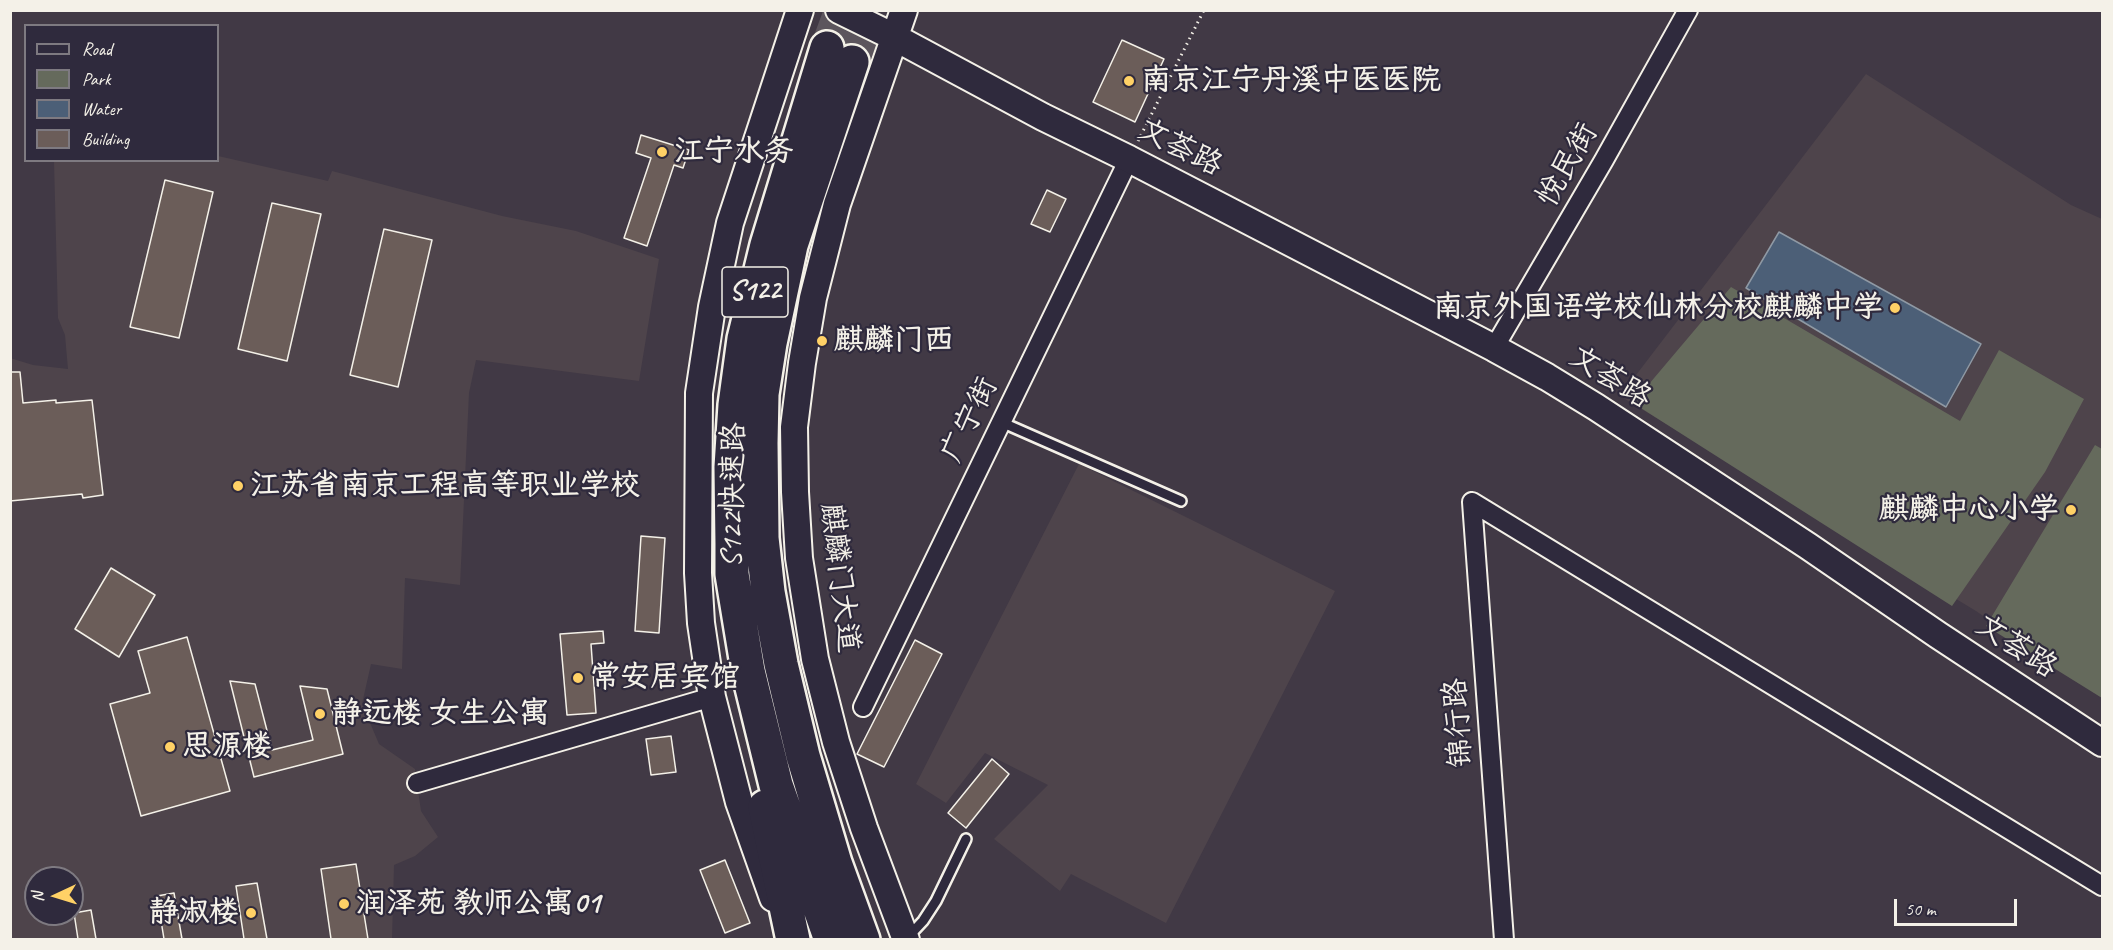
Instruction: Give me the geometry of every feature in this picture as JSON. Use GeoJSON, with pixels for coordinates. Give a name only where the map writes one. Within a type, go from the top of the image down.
{"type":"FeatureCollection","features":[{"type":"Feature","properties":{"kind":"highway","name":"S122快速路"},"geometry":{"type":"LineString","coordinates":[[831,939],[776,785],[748,671],[732,574],[731,467],[735,405],[744,339],[767,245],[840,55],[791,245],[770,343],[762,394],[762,538],[781,664],[803,756],[835,863],[863,939]]}},
{"type":"Feature","properties":{"kind":"highway"},"geometry":{"type":"LineString","coordinates":[[748,671],[761,792],[792,939]]}},
{"type":"Feature","properties":{"kind":"highway"},"geometry":{"type":"LineString","coordinates":[[835,863],[878,939]]}},
{"type":"Feature","properties":{"kind":"street"},"geometry":{"type":"LineString","coordinates":[[792,939],[764,877],[739,802],[712,697],[701,623],[698,573],[699,393],[712,307],[730,223],[800,10]]}},
{"type":"Feature","properties":{"kind":"street","name":"文荟路"},"geometry":{"type":"LineString","coordinates":[[839,10],[1547,377],[1616,420],[2103,743]]}},
{"type":"Feature","properties":{"kind":"street","name":"麒麟门大道"},"geometry":{"type":"LineString","coordinates":[[904,10],[837,204],[813,298],[801,363],[794,427],[799,558],[815,658],[836,742],[864,828],[906,939]]}},
{"type":"Feature","properties":{"kind":"street","name":"悦民街"},"geometry":{"type":"LineString","coordinates":[[1494,348],[1599,170],[1688,10]]}},
{"type":"Feature","properties":{"kind":"street","name":"广宁街"},"geometry":{"type":"LineString","coordinates":[[862,707],[1129,159]]}},
{"type":"Feature","properties":{"kind":"street","name":"锦行路"},"geometry":{"type":"LineString","coordinates":[[1504,939],[1472,502],[2103,886]]}},
{"type":"Feature","properties":{"kind":"street"},"geometry":{"type":"LineString","coordinates":[[417,783],[712,697]]}},
{"type":"Feature","properties":{"kind":"lane"},"geometry":{"type":"LineString","coordinates":[[1001,422],[1181,501]]}},
{"type":"Feature","properties":{"kind":"lane"},"geometry":{"type":"LineString","coordinates":[[906,939],[923,921],[936,902],[966,839]]}},
{"type":"Feature","properties":{"kind":"path"},"geometry":{"type":"LineString","coordinates":[[1129,159],[1204,10]]}},
{"type":"Feature","properties":{"kind":"shaded area","name":"南京外国语学校仙林分校麒麟中学"},"geometry":{"type":"Polygon","coordinates":[[[1866,74],[2071,205],[2102,219],[2102,698],[1976,611],[1620,396],[1866,74]]]}},
{"type":"Feature","properties":{"kind":"shaded area","name":"江苏省南京工程高等职业学校"},"geometry":{"type":"Polygon","coordinates":[[[219,156],[328,181],[332,171],[502,216],[576,231],[659,259],[639,381],[476,360],[469,393],[460,585],[405,578],[402,669],[371,664],[362,704],[379,744],[415,769],[421,811],[438,837],[415,856],[394,865],[392,939],[11,939],[10,358],[33,365],[68,369],[65,335],[58,318],[54,162],[219,162],[219,156]]]}},
{"type":"Feature","properties":{"kind":"shaded area"},"geometry":{"type":"Polygon","coordinates":[[[1079,464],[1335,591],[1166,923],[1071,874],[1060,891],[994,839],[1048,785],[985,753],[946,803],[916,784],[1079,464]]]}},
{"type":"Feature","properties":{"kind":"green space"},"geometry":{"type":"Polygon","coordinates":[[[1731,287],[1960,421],[1999,350],[2084,399],[2045,472],[1952,606],[1633,403],[1731,287]]]}},
{"type":"Feature","properties":{"kind":"green space","name":"麒麟中心小学"},"geometry":{"type":"Polygon","coordinates":[[[2095,445],[2102,449],[2102,698],[1986,626],[2095,445]]]}},
{"type":"Feature","properties":{"kind":"water"},"geometry":{"type":"Polygon","coordinates":[[[1779,232],[1981,344],[1946,407],[1746,288],[1779,232]]]}},
{"type":"Feature","properties":{"kind":"building","name":"南京江宁丹溪中医医院"},"geometry":{"type":"Polygon","coordinates":[[[1122,40],[1164,59],[1135,122],[1093,102],[1122,40]]]}},
{"type":"Feature","properties":{"kind":"building"},"geometry":{"type":"Polygon","coordinates":[[[641,135],[689,150],[683,168],[674,165],[647,246],[624,238],[651,158],[636,153],[641,135]]]}},
{"type":"Feature","properties":{"kind":"building"},"geometry":{"type":"Polygon","coordinates":[[[165,180],[213,192],[179,338],[130,327],[165,180]]]}},
{"type":"Feature","properties":{"kind":"building"},"geometry":{"type":"Polygon","coordinates":[[[1047,190],[1066,199],[1050,232],[1031,224],[1047,190]]]}},
{"type":"Feature","properties":{"kind":"building"},"geometry":{"type":"Polygon","coordinates":[[[272,203],[321,214],[287,361],[238,349],[272,203]]]}},
{"type":"Feature","properties":{"kind":"building"},"geometry":{"type":"Polygon","coordinates":[[[384,229],[432,240],[398,387],[350,375],[384,229]]]}},
{"type":"Feature","properties":{"kind":"building"},"geometry":{"type":"Polygon","coordinates":[[[10,372],[20,372],[23,403],[92,400],[103,495],[83,498],[82,494],[10,501],[10,372]]]}},
{"type":"Feature","properties":{"kind":"building"},"geometry":{"type":"Polygon","coordinates":[[[641,536],[665,538],[659,633],[635,631],[641,536]]]}},
{"type":"Feature","properties":{"kind":"building"},"geometry":{"type":"Polygon","coordinates":[[[111,568],[155,595],[119,657],[75,629],[111,568]]]}},
{"type":"Feature","properties":{"kind":"building","name":"常安居宾馆"},"geometry":{"type":"Polygon","coordinates":[[[603,631],[604,643],[591,644],[596,713],[567,715],[560,634],[603,631]]]}},
{"type":"Feature","properties":{"kind":"building","name":"思源楼"},"geometry":{"type":"Polygon","coordinates":[[[187,637],[230,791],[141,816],[110,704],[150,693],[138,651],[187,637]]]}},
{"type":"Feature","properties":{"kind":"building"},"geometry":{"type":"Polygon","coordinates":[[[915,640],[942,654],[884,767],[857,754],[915,640]]]}},
{"type":"Feature","properties":{"kind":"building","name":"静远楼 女生公寓"},"geometry":{"type":"Polygon","coordinates":[[[230,681],[255,684],[272,750],[313,740],[300,686],[327,689],[343,754],[254,777],[230,681]]]}},
{"type":"Feature","properties":{"kind":"building"},"geometry":{"type":"Polygon","coordinates":[[[671,736],[676,772],[651,775],[646,739],[671,736]]]}},
{"type":"Feature","properties":{"kind":"building"},"geometry":{"type":"Polygon","coordinates":[[[992,759],[1009,774],[966,828],[948,813],[992,759]]]}},
{"type":"Feature","properties":{"kind":"building"},"geometry":{"type":"Polygon","coordinates":[[[725,860],[750,923],[725,933],[700,870],[725,860]]]}},
{"type":"Feature","properties":{"kind":"building","name":"润泽苑 教师公寓01"},"geometry":{"type":"Polygon","coordinates":[[[356,864],[368,939],[331,939],[321,869],[356,864]]]}},
{"type":"Feature","properties":{"kind":"building","name":"静淑楼"},"geometry":{"type":"Polygon","coordinates":[[[257,883],[267,939],[244,939],[236,886],[257,883]]]}},
{"type":"Feature","properties":{"kind":"building"},"geometry":{"type":"Polygon","coordinates":[[[174,893],[182,939],[164,939],[157,896],[174,893]]]}},
{"type":"Feature","properties":{"kind":"building"},"geometry":{"type":"Polygon","coordinates":[[[91,910],[96,939],[78,939],[76,926],[84,926],[84,911],[91,910]]]}},
{"type":"Feature","properties":{"kind":"tunnel"},"geometry":{"type":"LineString","coordinates":[[827,48],[841,10]]}},
{"type":"Feature","properties":{"kind":"tunnel"},"geometry":{"type":"LineString","coordinates":[[852,62],[872,10]]}},
{"type":"Feature","properties":{"kind":"place","name":"南京江宁丹溪中医医院"},"geometry":{"type":"Point","coordinates":[1129,81]}},
{"type":"Feature","properties":{"kind":"place","name":"江宁水务"},"geometry":{"type":"Point","coordinates":[662,152]}},
{"type":"Feature","properties":{"kind":"place","name":"南京外国语学校仙林分校麒麟中学"},"geometry":{"type":"Point","coordinates":[1895,308]}},
{"type":"Feature","properties":{"kind":"place","name":"麒麟门西"},"geometry":{"type":"Point","coordinates":[822,341]}},
{"type":"Feature","properties":{"kind":"place","name":"江苏省南京工程高等职业学校"},"geometry":{"type":"Point","coordinates":[238,486]}},
{"type":"Feature","properties":{"kind":"place","name":"麒麟中心小学"},"geometry":{"type":"Point","coordinates":[2071,510]}},
{"type":"Feature","properties":{"kind":"place","name":"常安居宾馆"},"geometry":{"type":"Point","coordinates":[578,678]}},
{"type":"Feature","properties":{"kind":"place","name":"静远楼 女生公寓"},"geometry":{"type":"Point","coordinates":[320,714]}},
{"type":"Feature","properties":{"kind":"place","name":"思源楼"},"geometry":{"type":"Point","coordinates":[170,747]}},
{"type":"Feature","properties":{"kind":"place","name":"润泽苑 教师公寓01"},"geometry":{"type":"Point","coordinates":[344,904]}},
{"type":"Feature","properties":{"kind":"place","name":"静淑楼"},"geometry":{"type":"Point","coordinates":[251,913]}}]}
